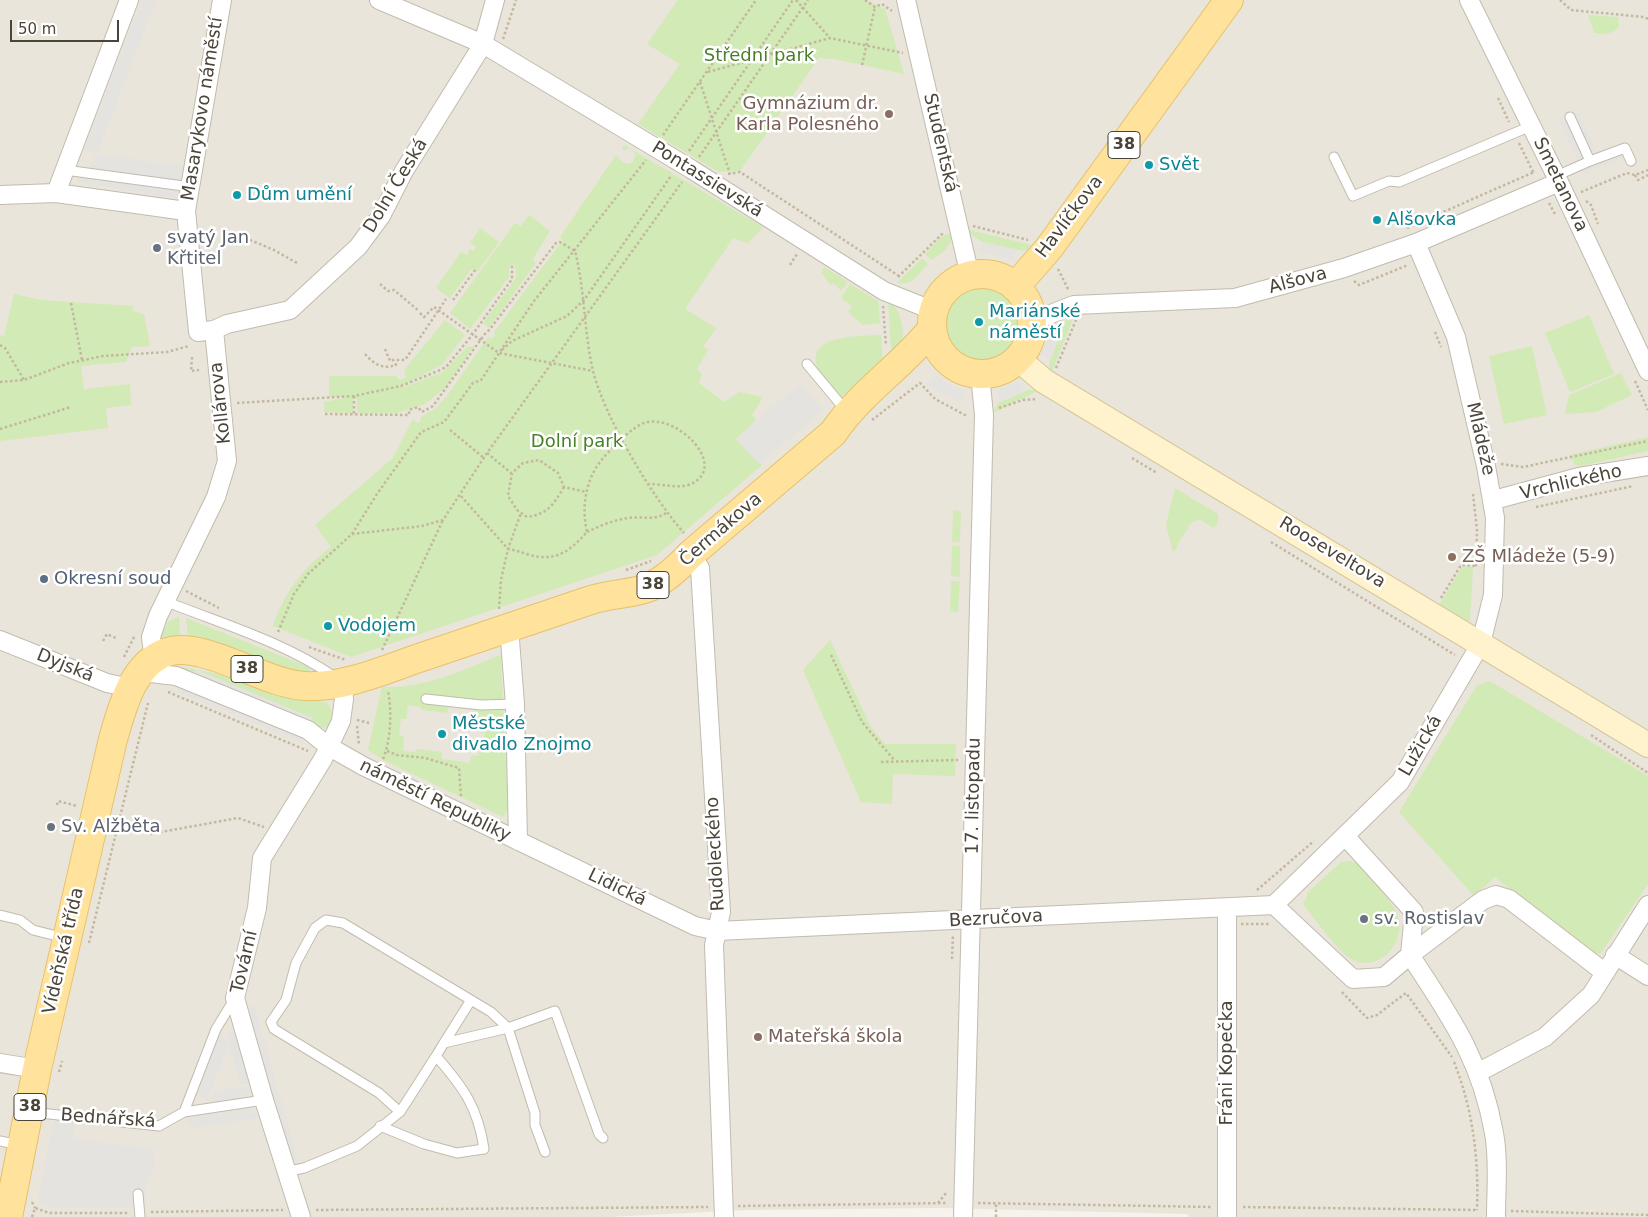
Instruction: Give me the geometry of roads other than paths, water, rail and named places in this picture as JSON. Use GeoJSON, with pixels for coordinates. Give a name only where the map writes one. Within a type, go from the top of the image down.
{"type":"FeatureCollection","features":[{"type":"Feature","properties":{"kind":"main road","name":"Havlíčkova"},"geometry":{"type":"LineString","coordinates":[[1015,287],[1050,248],[1229,0]]}},
{"type":"Feature","properties":{"kind":"main road"},"geometry":{"type":"LineString","coordinates":[[970,276],[994,276],[1015,287],[1027,304],[1032,323],[1028,343],[1018,359],[1004,369],[980,374],[963,370],[944,357],[932,320],[947,288],[970,276]]}},
{"type":"Feature","properties":{"kind":"main road","name":"Čermákova"},"geometry":{"type":"LineString","coordinates":[[689,545],[840,422],[914,352],[932,320]]}},
{"type":"Feature","properties":{"kind":"main road","name":"Čermákova"},"geometry":{"type":"LineString","coordinates":[[840,422],[850,426],[918,370],[944,357]]}},
{"type":"Feature","properties":{"kind":"main road","name":"Rooseveltova"},"geometry":{"type":"LineString","coordinates":[[1018,359],[1044,381],[1648,745]]}},
{"type":"Feature","properties":{"kind":"main road","name":"38"},"geometry":{"type":"LineString","coordinates":[[147,681],[168,652],[181,651],[213,657],[288,683],[305,686],[505,620],[605,596],[689,545]]}},
{"type":"Feature","properties":{"kind":"main road","name":"Vídeňská třída"},"geometry":{"type":"LineString","coordinates":[[8,1217],[11,1144],[48,1072],[78,942],[113,740],[126,699],[147,681]]}},
{"type":"Feature","properties":{"kind":"street"},"geometry":{"type":"LineString","coordinates":[[56,193],[129,0]]}},
{"type":"Feature","properties":{"kind":"street","name":"Masarykovo náměstí"},"geometry":{"type":"LineString","coordinates":[[0,196],[56,193],[186,211],[192,187],[222,0]]}},
{"type":"Feature","properties":{"kind":"street","name":"Pontassievská"},"geometry":{"type":"LineString","coordinates":[[379,0],[483,44],[686,166],[932,320]]}},
{"type":"Feature","properties":{"kind":"street","name":"Dolní Česká"},"geometry":{"type":"LineString","coordinates":[[214,330],[227,324],[290,310],[358,247],[381,216],[404,171],[483,44],[495,0]]}},
{"type":"Feature","properties":{"kind":"street","name":"Smetanova"},"geometry":{"type":"LineString","coordinates":[[1469,0],[1558,179],[1641,375]]}},
{"type":"Feature","properties":{"kind":"street","name":"Studentská"},"geometry":{"type":"LineString","coordinates":[[903,8],[970,276]]}},
{"type":"Feature","properties":{"kind":"street","name":"Alšova"},"geometry":{"type":"LineString","coordinates":[[1031,333],[1044,316],[1074,306],[1235,298],[1344,268],[1408,246],[1542,189],[1558,179]]}},
{"type":"Feature","properties":{"kind":"street"},"geometry":{"type":"LineString","coordinates":[[186,211],[198,332],[214,330]]}},
{"type":"Feature","properties":{"kind":"street","name":"Mládeže"},"geometry":{"type":"LineString","coordinates":[[1408,246],[1456,337],[1494,500],[1493,595],[1481,643]]}},
{"type":"Feature","properties":{"kind":"street","name":"Kollárova"},"geometry":{"type":"LineString","coordinates":[[165,601],[216,497],[227,461],[214,330]]}},
{"type":"Feature","properties":{"kind":"street","name":"17. listopadu"},"geometry":{"type":"LineString","coordinates":[[963,1210],[972,929],[984,415],[980,374]]}},
{"type":"Feature","properties":{"kind":"street","name":"Vrchlického"},"geometry":{"type":"LineString","coordinates":[[1494,500],[1579,478],[1648,466]]}},
{"type":"Feature","properties":{"kind":"street","name":"Rudoleckého"},"geometry":{"type":"LineString","coordinates":[[689,545],[700,568],[721,912],[714,945],[724,1212]]}},
{"type":"Feature","properties":{"kind":"street"},"geometry":{"type":"LineString","coordinates":[[147,681],[151,637],[165,601]]}},
{"type":"Feature","properties":{"kind":"street","name":"náměstí Republiky"},"geometry":{"type":"LineString","coordinates":[[147,681],[178,677],[308,730],[326,753],[363,766],[518,841],[515,704],[505,620]]}},
{"type":"Feature","properties":{"kind":"street","name":"Dyjská"},"geometry":{"type":"LineString","coordinates":[[0,640],[107,683],[147,681]]}},
{"type":"Feature","properties":{"kind":"street","name":"Lužická"},"geometry":{"type":"LineString","coordinates":[[1274,905],[1400,782],[1481,643]]}},
{"type":"Feature","properties":{"kind":"street"},"geometry":{"type":"LineString","coordinates":[[326,753],[341,721],[347,672]]}},
{"type":"Feature","properties":{"kind":"street","name":"Tovární"},"geometry":{"type":"LineString","coordinates":[[300,1213],[285,1172],[235,998],[257,908],[262,858],[326,753]]}},
{"type":"Feature","properties":{"kind":"street"},"geometry":{"type":"LineString","coordinates":[[1345,836],[1414,912],[1410,955],[1458,1027],[1479,1072],[1495,1134],[1496,1214]]}},
{"type":"Feature","properties":{"kind":"street","name":"Lidická"},"geometry":{"type":"LineString","coordinates":[[518,841],[694,926],[717,931]]}},
{"type":"Feature","properties":{"kind":"street"},"geometry":{"type":"LineString","coordinates":[[1274,905],[1353,979],[1384,977],[1410,955],[1484,900],[1496,894],[1510,899],[1604,972]]}},
{"type":"Feature","properties":{"kind":"street","name":"Bezručova"},"geometry":{"type":"LineString","coordinates":[[717,931],[972,929],[1227,917],[1274,905]]}},
{"type":"Feature","properties":{"kind":"street"},"geometry":{"type":"LineString","coordinates":[[1479,1072],[1545,1036],[1591,995],[1648,905]]}},
{"type":"Feature","properties":{"kind":"street","name":"Fráni Kopečka"},"geometry":{"type":"LineString","coordinates":[[1227,917],[1227,1212]]}},
{"type":"Feature","properties":{"kind":"street"},"geometry":{"type":"LineString","coordinates":[[1615,955],[1648,976]]}},
{"type":"Feature","properties":{"kind":"street"},"geometry":{"type":"LineString","coordinates":[[0,1063],[48,1072]]}},
{"type":"Feature","properties":{"kind":"lane"},"geometry":{"type":"LineString","coordinates":[[1570,117],[1590,161]]}},
{"type":"Feature","properties":{"kind":"lane"},"geometry":{"type":"LineString","coordinates":[[1334,157],[1353,196],[1389,181],[1399,182],[1531,126]]}},
{"type":"Feature","properties":{"kind":"lane"},"geometry":{"type":"LineString","coordinates":[[1558,179],[1590,161],[1625,148],[1631,162]]}},
{"type":"Feature","properties":{"kind":"lane"},"geometry":{"type":"LineString","coordinates":[[65,170],[192,187]]}},
{"type":"Feature","properties":{"kind":"lane"},"geometry":{"type":"LineString","coordinates":[[807,364],[840,422]]}},
{"type":"Feature","properties":{"kind":"lane"},"geometry":{"type":"LineString","coordinates":[[165,601],[275,640],[314,662],[347,672]]}},
{"type":"Feature","properties":{"kind":"lane"},"geometry":{"type":"LineString","coordinates":[[426,699],[481,705],[515,704]]}},
{"type":"Feature","properties":{"kind":"lane"},"geometry":{"type":"LineString","coordinates":[[0,915],[20,920],[33,930],[78,942]]}},
{"type":"Feature","properties":{"kind":"lane"},"geometry":{"type":"LineString","coordinates":[[400,1112],[379,1093],[274,1029],[271,1022],[286,1000],[296,963],[315,928],[326,920],[343,924],[491,1012],[508,1028],[536,1113],[535,1126],[545,1152]]}},
{"type":"Feature","properties":{"kind":"lane"},"geometry":{"type":"LineString","coordinates":[[235,998],[216,1029],[184,1112],[264,1100]]}},
{"type":"Feature","properties":{"kind":"lane"},"geometry":{"type":"LineString","coordinates":[[285,1172],[304,1168],[357,1146],[400,1112],[471,1000]]}},
{"type":"Feature","properties":{"kind":"lane"},"geometry":{"type":"LineString","coordinates":[[444,1043],[508,1028],[555,1012],[599,1134],[603,1138]]}},
{"type":"Feature","properties":{"kind":"lane"},"geometry":{"type":"LineString","coordinates":[[380,1126],[424,1144],[457,1153],[484,1149],[480,1124],[462,1086],[436,1056]]}},
{"type":"Feature","properties":{"kind":"lane","name":"Bednářská"},"geometry":{"type":"LineString","coordinates":[[29,1112],[159,1126],[184,1112]]}},
{"type":"Feature","properties":{"kind":"lane"},"geometry":{"type":"LineString","coordinates":[[138,1194],[139,1215]]}},
{"type":"Feature","properties":{"kind":"place","name":"Gymnázium dr. Karla Polesného"},"geometry":{"type":"Point","coordinates":[889,114]}},
{"type":"Feature","properties":{"kind":"place","name":"Svět"},"geometry":{"type":"Point","coordinates":[1149,165]}},
{"type":"Feature","properties":{"kind":"place","name":"Dům umění"},"geometry":{"type":"Point","coordinates":[237,195]}},
{"type":"Feature","properties":{"kind":"place","name":"Alšovka"},"geometry":{"type":"Point","coordinates":[1377,220]}},
{"type":"Feature","properties":{"kind":"place","name":"svatý Jan Křtitel"},"geometry":{"type":"Point","coordinates":[157,248]}},
{"type":"Feature","properties":{"kind":"place","name":"Mariánské náměstí"},"geometry":{"type":"Point","coordinates":[979,322]}},
{"type":"Feature","properties":{"kind":"place","name":"ZŠ Mládeže (5-9)"},"geometry":{"type":"Point","coordinates":[1452,557]}},
{"type":"Feature","properties":{"kind":"place","name":"Okresní soud"},"geometry":{"type":"Point","coordinates":[44,579]}},
{"type":"Feature","properties":{"kind":"place","name":"Vodojem"},"geometry":{"type":"Point","coordinates":[328,626]}},
{"type":"Feature","properties":{"kind":"place","name":"Městské divadlo Znojmo"},"geometry":{"type":"Point","coordinates":[442,734]}},
{"type":"Feature","properties":{"kind":"place","name":"Sv. Alžběta"},"geometry":{"type":"Point","coordinates":[51,827]}},
{"type":"Feature","properties":{"kind":"place","name":"sv. Rostislav"},"geometry":{"type":"Point","coordinates":[1364,919]}},
{"type":"Feature","properties":{"kind":"place","name":"Mateřská škola"},"geometry":{"type":"Point","coordinates":[758,1037]}},
{"type":"Feature","properties":{"kind":"park label","name":"Střední park"},"geometry":{"type":"Point","coordinates":[759,56]}},
{"type":"Feature","properties":{"kind":"park label","name":"Dolní park"},"geometry":{"type":"Point","coordinates":[577,442]}}]}
